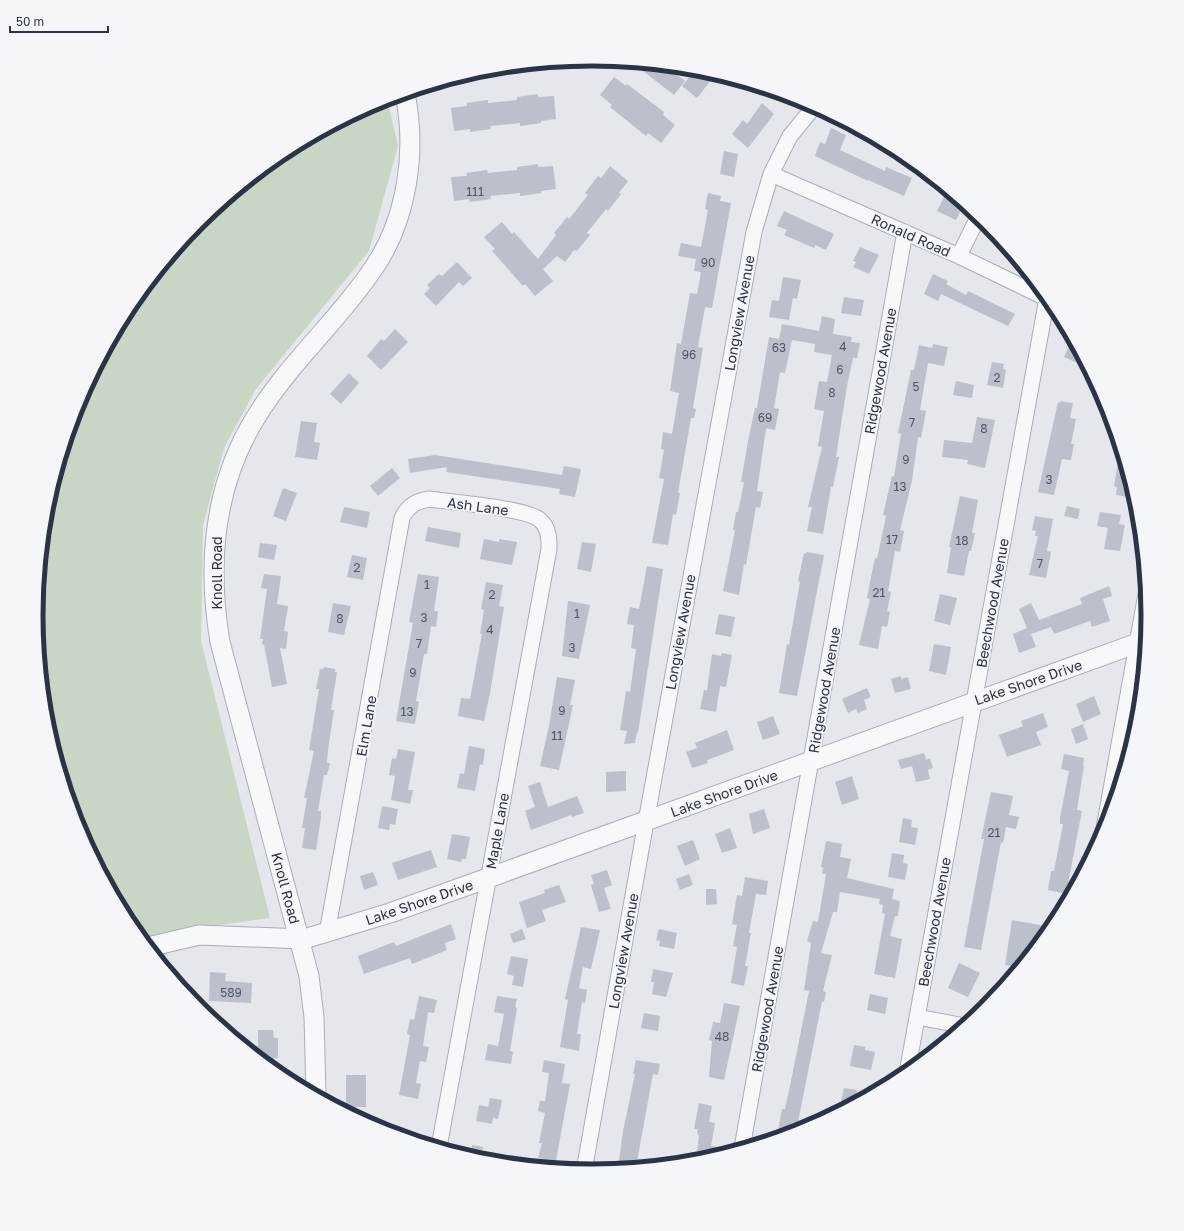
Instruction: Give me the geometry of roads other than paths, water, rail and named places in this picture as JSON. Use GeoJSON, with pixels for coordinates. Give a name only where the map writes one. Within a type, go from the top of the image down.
{"type":"FeatureCollection","features":[{"type":"Feature","properties":{"kind":"street","name":"Knoll Road"},"geometry":{"type":"LineString","coordinates":[[316,1090],[314,1017],[309,976],[220,642],[213,588],[215,533],[228,478],[239,449],[256,417],[271,395],[360,287],[374,267],[387,244],[398,216],[405,190],[409,164],[410,136],[406,100]]}},
{"type":"Feature","properties":{"kind":"street","name":"Longview Avenue"},"geometry":{"type":"LineString","coordinates":[[585,1164],[754,232],[762,200],[772,174],[790,136],[810,112]]}},
{"type":"Feature","properties":{"kind":"street","name":"Ronald Road"},"geometry":{"type":"LineString","coordinates":[[772,174],[959,256],[1037,294]]}},
{"type":"Feature","properties":{"kind":"street"},"geometry":{"type":"LineString","coordinates":[[959,256],[975,222]]}},
{"type":"Feature","properties":{"kind":"street","name":"Ridgewood Avenue"},"geometry":{"type":"LineString","coordinates":[[743,1143],[812,760],[904,232]]}},
{"type":"Feature","properties":{"kind":"street","name":"Beechwood Avenue"},"geometry":{"type":"LineString","coordinates":[[909,1064],[1046,307]]}},
{"type":"Feature","properties":{"kind":"street","name":"Ash Lane"},"geometry":{"type":"LineString","coordinates":[[402,518],[412,505],[420,500],[429,499],[532,515],[540,520],[546,527],[549,538]]}},
{"type":"Feature","properties":{"kind":"street","name":"Elm Lane"},"geometry":{"type":"LineString","coordinates":[[327,933],[402,518]]}},
{"type":"Feature","properties":{"kind":"street","name":"Maple Lane"},"geometry":{"type":"LineString","coordinates":[[440,1143],[549,549],[549,538]]}},
{"type":"Feature","properties":{"kind":"street","name":"Lake Shore Drive"},"geometry":{"type":"LineString","coordinates":[[153,946],[199,935],[300,939],[327,933],[390,914],[646,822],[974,700],[1140,641]]}},
{"type":"Feature","properties":{"kind":"street"},"geometry":{"type":"LineString","coordinates":[[1110,796],[1140,645]]}},
{"type":"Feature","properties":{"kind":"street"},"geometry":{"type":"LineString","coordinates":[[917,1018],[957,1025]]}}]}
